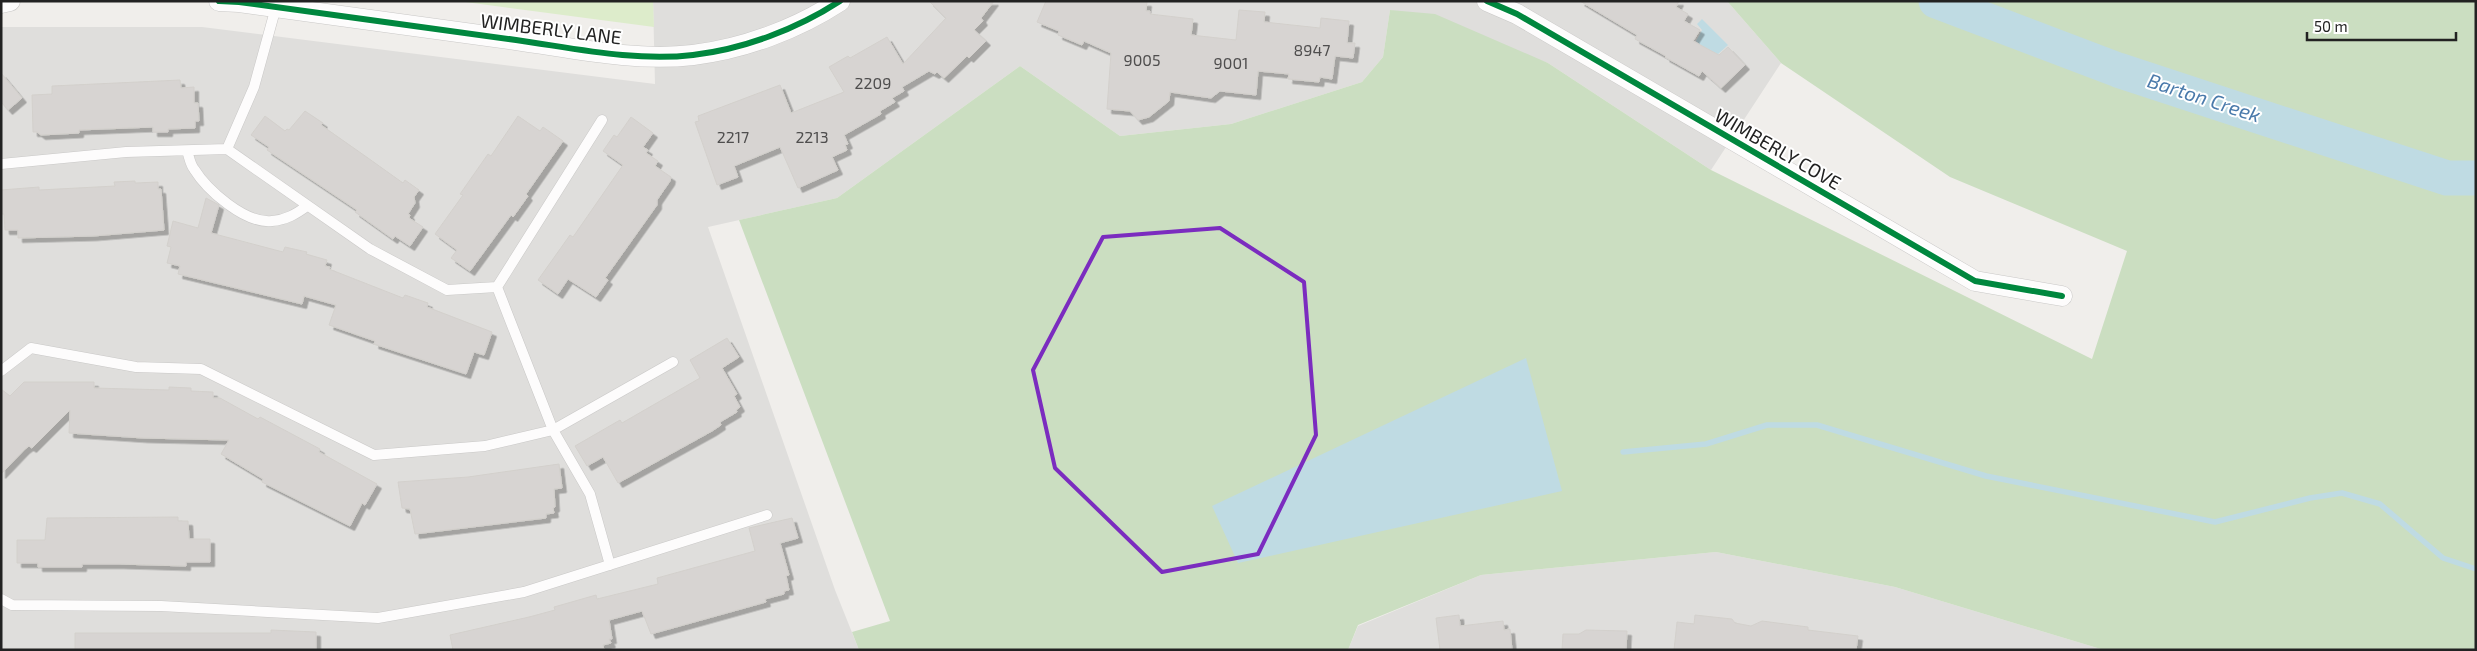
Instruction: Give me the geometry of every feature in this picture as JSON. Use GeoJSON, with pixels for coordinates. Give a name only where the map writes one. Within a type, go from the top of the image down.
{"type":"FeatureCollection","features":[{"type":"Feature","properties":{"kind":"street"},"geometry":{"type":"LineString","coordinates":[[1,3],[10,1]]}},
{"type":"Feature","properties":{"kind":"street","name":"WIMBERLY LANE"},"geometry":{"type":"LineString","coordinates":[[219,1],[276,7],[574,48],[662,57],[694,55],[748,44],[817,16],[840,1]]}},
{"type":"Feature","properties":{"kind":"street","name":"WIMBERLY COVE"},"geometry":{"type":"LineString","coordinates":[[1487,1],[1517,14],[1975,281],[2062,296]]}},
{"type":"Feature","properties":{"kind":"lane"},"geometry":{"type":"LineString","coordinates":[[227,149],[254,87],[276,7]]}},
{"type":"Feature","properties":{"kind":"lane"},"geometry":{"type":"LineString","coordinates":[[497,287],[602,120]]}},
{"type":"Feature","properties":{"kind":"lane"},"geometry":{"type":"LineString","coordinates":[[1,164],[126,152],[227,149],[370,249],[447,290],[497,287]]}},
{"type":"Feature","properties":{"kind":"lane"},"geometry":{"type":"LineString","coordinates":[[187,151],[193,168],[215,194],[250,218],[271,221],[295,215],[307,206]]}},
{"type":"Feature","properties":{"kind":"lane"},"geometry":{"type":"LineString","coordinates":[[497,287],[553,430],[590,494],[610,565]]}},
{"type":"Feature","properties":{"kind":"lane"},"geometry":{"type":"LineString","coordinates":[[1,371],[31,348],[136,367],[202,369],[374,455],[485,446],[553,430],[673,362]]}},
{"type":"Feature","properties":{"kind":"lane"},"geometry":{"type":"LineString","coordinates":[[1,599],[12,605],[161,606],[378,618],[524,592],[767,514]]}},
{"type":"Feature","properties":{"kind":"highlighted area"},"geometry":{"type":"Polygon","coordinates":[[[1220,228],[1304,282],[1316,435],[1258,554],[1162,572],[1055,468],[1033,370],[1103,237],[1220,228]]]}},
{"type":"Feature","properties":{"kind":"shaded area"},"geometry":{"type":"Polygon","coordinates":[[[653,1],[1727,1],[1781,63],[1711,170],[1548,63],[1390,10],[1383,57],[1362,82],[1231,124],[1120,136],[1020,66],[837,198],[708,227],[835,590],[859,650],[1,650],[1,27],[202,27],[655,84],[653,1]]]}},
{"type":"Feature","properties":{"kind":"shaded area"},"geometry":{"type":"Polygon","coordinates":[[[1716,552],[1895,587],[2104,650],[1348,650],[1358,626],[1481,575],[1716,552]]]}},
{"type":"Feature","properties":{"kind":"green space"},"geometry":{"type":"Polygon","coordinates":[[[458,1],[653,1],[654,27],[458,1]]]}},
{"type":"Feature","properties":{"kind":"green space"},"geometry":{"type":"Polygon","coordinates":[[[1727,1],[2476,1],[2476,650],[2104,650],[1895,587],[1716,552],[1481,575],[1358,625],[1348,650],[859,650],[852,632],[890,621],[739,220],[837,198],[1020,66],[1120,136],[1231,124],[1362,82],[1383,57],[1390,10],[1435,14],[1548,63],[1711,170],[2092,359],[2127,251],[1950,177],[1781,63],[1727,1]]]}},
{"type":"Feature","properties":{"kind":"water"},"geometry":{"type":"Polygon","coordinates":[[[1702,19],[1728,45],[1718,54],[1704,48],[1696,41],[1702,30],[1697,24],[1702,19]]]}},
{"type":"Feature","properties":{"kind":"water"},"geometry":{"type":"Polygon","coordinates":[[[1526,358],[1562,491],[1238,563],[1212,506],[1526,358]]]}},
{"type":"Feature","properties":{"kind":"building"},"geometry":{"type":"Polygon","coordinates":[[[929,1],[994,1],[981,18],[983,21],[974,30],[986,41],[969,58],[967,56],[944,78],[937,72],[935,74],[929,71],[902,87],[904,91],[892,98],[895,102],[880,111],[881,114],[844,135],[848,144],[845,145],[847,150],[832,157],[838,170],[798,188],[780,147],[734,166],[738,177],[717,185],[695,122],[699,121],[698,116],[780,85],[791,113],[844,92],[829,67],[848,56],[850,58],[887,37],[903,64],[946,18],[929,1]]]}},
{"type":"Feature","properties":{"kind":"building"},"geometry":{"type":"Polygon","coordinates":[[[1046,1],[1147,2],[1146,11],[1150,11],[1150,14],[1193,19],[1191,35],[1236,40],[1239,10],[1265,12],[1264,22],[1320,28],[1321,18],[1349,21],[1347,43],[1355,43],[1353,58],[1335,56],[1332,79],[1320,77],[1319,82],[1288,79],[1289,74],[1258,71],[1256,95],[1220,91],[1211,98],[1170,92],[1169,101],[1149,117],[1138,120],[1130,111],[1107,109],[1111,53],[1084,41],[1082,45],[1058,35],[1059,31],[1037,22],[1046,1]]]}},
{"type":"Feature","properties":{"kind":"building"},"geometry":{"type":"Polygon","coordinates":[[[1580,1],[1679,1],[1676,7],[1688,14],[1684,21],[1700,30],[1693,41],[1719,55],[1728,47],[1745,65],[1721,88],[1702,71],[1699,76],[1665,57],[1635,39],[1637,35],[1580,1]]]}},
{"type":"Feature","properties":{"kind":"building"},"geometry":{"type":"Polygon","coordinates":[[[1,73],[22,98],[8,110],[1,102],[1,73]]]}},
{"type":"Feature","properties":{"kind":"building"},"geometry":{"type":"Polygon","coordinates":[[[180,80],[181,88],[194,87],[194,103],[198,103],[199,121],[195,121],[195,128],[168,129],[168,132],[153,132],[153,127],[79,130],[79,133],[41,135],[33,132],[32,95],[52,94],[52,86],[180,80]]]}},
{"type":"Feature","properties":{"kind":"building"},"geometry":{"type":"Polygon","coordinates":[[[305,111],[323,123],[321,125],[403,183],[405,180],[419,190],[414,197],[415,203],[408,214],[410,215],[409,218],[423,227],[410,246],[395,236],[393,239],[355,212],[357,210],[267,150],[269,147],[251,135],[265,116],[285,131],[289,130],[305,111]]]}},
{"type":"Feature","properties":{"kind":"building"},"geometry":{"type":"Polygon","coordinates":[[[518,116],[540,131],[543,127],[563,141],[526,194],[528,196],[513,217],[511,215],[470,271],[451,258],[457,250],[435,234],[463,195],[460,194],[488,154],[491,156],[518,116]]]}},
{"type":"Feature","properties":{"kind":"building"},"geometry":{"type":"Polygon","coordinates":[[[631,117],[653,133],[643,147],[648,150],[646,153],[658,161],[655,166],[671,177],[670,181],[657,200],[657,205],[605,278],[608,280],[596,297],[568,279],[558,294],[538,280],[570,235],[573,237],[623,165],[603,151],[614,135],[617,137],[631,117]]]}},
{"type":"Feature","properties":{"kind":"building"},"geometry":{"type":"Polygon","coordinates":[[[135,181],[135,183],[158,182],[158,189],[161,189],[164,230],[93,236],[18,238],[18,230],[5,230],[4,214],[1,214],[1,190],[39,187],[39,190],[115,186],[114,182],[135,181]]]}},
{"type":"Feature","properties":{"kind":"building"},"geometry":{"type":"Polygon","coordinates":[[[206,198],[219,205],[211,233],[283,252],[285,247],[307,252],[306,254],[327,260],[325,266],[330,267],[329,269],[403,298],[405,295],[428,303],[427,307],[492,332],[484,355],[474,352],[466,374],[374,344],[375,341],[329,325],[336,305],[304,296],[302,304],[178,274],[180,266],[167,263],[171,247],[167,246],[173,221],[198,228],[206,198]]]}},
{"type":"Feature","properties":{"kind":"building"},"geometry":{"type":"Polygon","coordinates":[[[727,338],[739,357],[722,368],[737,394],[734,396],[740,407],[736,410],[737,412],[720,422],[721,425],[712,431],[618,483],[603,457],[587,466],[575,446],[620,420],[622,423],[700,378],[690,360],[727,338]]]}},
{"type":"Feature","properties":{"kind":"building"},"geometry":{"type":"Polygon","coordinates":[[[24,382],[94,382],[94,388],[169,390],[169,387],[213,392],[213,398],[220,398],[258,419],[260,417],[320,449],[319,452],[377,484],[365,505],[362,503],[350,526],[262,482],[263,479],[221,454],[229,440],[143,438],[69,433],[70,410],[32,448],[29,446],[25,449],[1,474],[1,389],[10,396],[24,382]]]}},
{"type":"Feature","properties":{"kind":"building"},"geometry":{"type":"Polygon","coordinates":[[[559,464],[562,488],[554,489],[554,513],[546,514],[546,518],[415,534],[410,509],[402,508],[398,482],[468,477],[559,464]]]}},
{"type":"Feature","properties":{"kind":"building"},"geometry":{"type":"Polygon","coordinates":[[[178,517],[178,521],[188,521],[189,539],[210,539],[210,562],[186,562],[186,566],[82,564],[82,567],[38,567],[38,563],[17,563],[17,540],[45,540],[47,518],[178,517]]]}},
{"type":"Feature","properties":{"kind":"building"},"geometry":{"type":"Polygon","coordinates":[[[792,518],[798,538],[780,543],[789,575],[786,576],[789,590],[784,591],[784,594],[765,599],[766,602],[651,634],[642,611],[609,620],[612,639],[609,639],[611,643],[603,645],[604,650],[453,650],[450,635],[555,610],[554,607],[596,595],[597,599],[658,584],[657,578],[755,551],[749,528],[792,518]]]}},
{"type":"Feature","properties":{"kind":"building"},"geometry":{"type":"Polygon","coordinates":[[[1459,615],[1460,626],[1503,621],[1504,630],[1510,629],[1512,650],[1440,650],[1436,618],[1459,615]]]}},
{"type":"Feature","properties":{"kind":"building"},"geometry":{"type":"Polygon","coordinates":[[[1695,615],[1732,619],[1735,623],[1751,626],[1762,621],[1808,627],[1808,630],[1858,636],[1856,650],[1674,650],[1677,622],[1694,624],[1695,615]]]}},
{"type":"Feature","properties":{"kind":"building"},"geometry":{"type":"Polygon","coordinates":[[[271,630],[316,632],[316,650],[75,650],[75,633],[271,633],[271,630]]]}},
{"type":"Feature","properties":{"kind":"building"},"geometry":{"type":"Polygon","coordinates":[[[1586,630],[1627,631],[1626,650],[1562,650],[1563,634],[1579,634],[1586,630]]]}},
{"type":"Feature","properties":{"kind":"waterway","name":"Barton Creek"},"geometry":{"type":"LineString","coordinates":[[1936,1],[2118,70],[2447,178],[2476,178]]}},
{"type":"Feature","properties":{"kind":"waterway"},"geometry":{"type":"LineString","coordinates":[[1623,452],[1706,444],[1767,425],[1817,425],[1986,476],[2215,522],[2310,498],[2342,493],[2380,504],[2443,558],[2476,569]]}},
{"type":"Feature","properties":{"kind":"cycle path"},"geometry":{"type":"LineString","coordinates":[[219,1],[239,2],[604,53],[649,57],[693,55],[751,43],[788,29],[840,1]]}},
{"type":"Feature","properties":{"kind":"cycle path"},"geometry":{"type":"LineString","coordinates":[[1487,1],[1517,14],[1975,281],[2062,296]]}}]}
